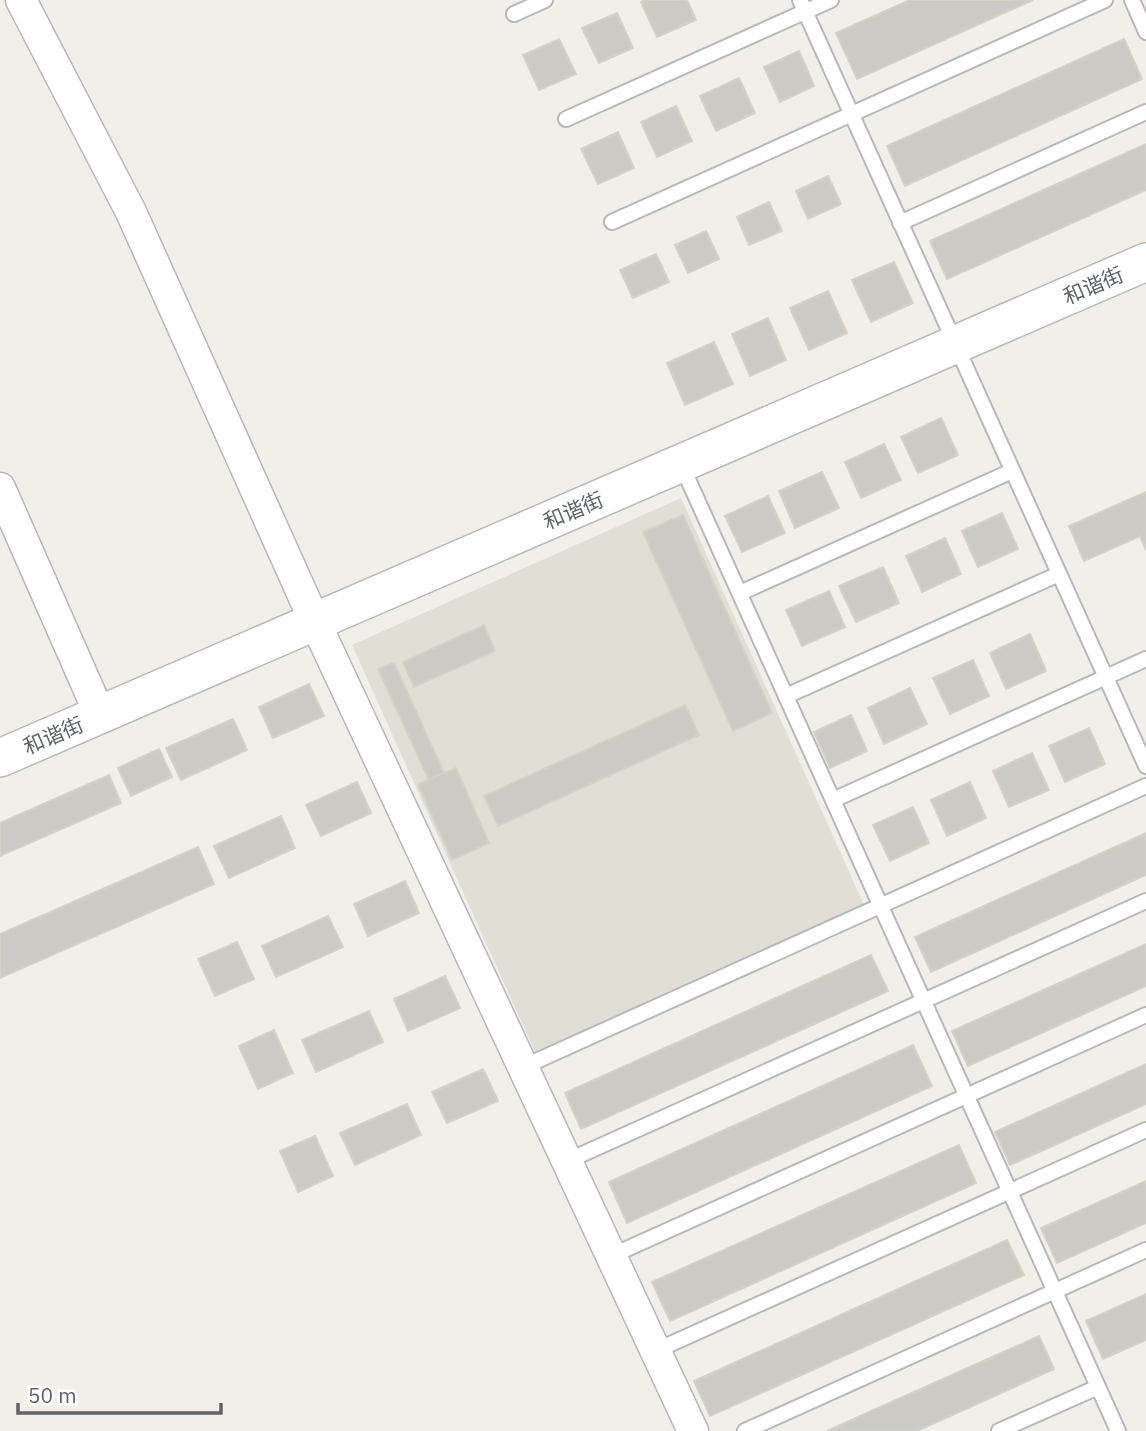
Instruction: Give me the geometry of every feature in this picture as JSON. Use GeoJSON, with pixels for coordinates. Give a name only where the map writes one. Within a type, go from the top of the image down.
{"type":"FeatureCollection","features":[{"type":"Feature","properties":{"kind":"street"},"geometry":{"type":"LineString","coordinates":[[21,0],[131,212],[315,622],[693,1431]]}},
{"type":"Feature","properties":{"kind":"street","name":"和谐街"},"geometry":{"type":"LineString","coordinates":[[0,758],[1146,262]]}},
{"type":"Feature","properties":{"kind":"street"},"geometry":{"type":"LineString","coordinates":[[0,488],[100,715]]}},
{"type":"Feature","properties":{"kind":"lane"},"geometry":{"type":"LineString","coordinates":[[514,14],[545,0]]}},
{"type":"Feature","properties":{"kind":"lane"},"geometry":{"type":"LineString","coordinates":[[566,119],[802,6],[831,0]]}},
{"type":"Feature","properties":{"kind":"lane"},"geometry":{"type":"LineString","coordinates":[[612,222],[1105,0]]}},
{"type":"Feature","properties":{"kind":"lane"},"geometry":{"type":"LineString","coordinates":[[1132,0],[1146,32]]}},
{"type":"Feature","properties":{"kind":"lane"},"geometry":{"type":"LineString","coordinates":[[802,6],[1146,766]]}},
{"type":"Feature","properties":{"kind":"lane"},"geometry":{"type":"LineString","coordinates":[[900,223],[1146,112]]}},
{"type":"Feature","properties":{"kind":"lane"},"geometry":{"type":"LineString","coordinates":[[681,464],[1118,1431]]}},
{"type":"Feature","properties":{"kind":"lane"},"geometry":{"type":"LineString","coordinates":[[740,593],[1012,471]]}},
{"type":"Feature","properties":{"kind":"lane"},"geometry":{"type":"LineString","coordinates":[[786,696],[1059,574]]}},
{"type":"Feature","properties":{"kind":"lane"},"geometry":{"type":"LineString","coordinates":[[833,800],[1146,659]]}},
{"type":"Feature","properties":{"kind":"lane"},"geometry":{"type":"LineString","coordinates":[[523,1067],[1146,786]]}},
{"type":"Feature","properties":{"kind":"lane"},"geometry":{"type":"LineString","coordinates":[[567,1161],[1146,901]]}},
{"type":"Feature","properties":{"kind":"lane"},"geometry":{"type":"LineString","coordinates":[[611,1256],[1146,1015]]}},
{"type":"Feature","properties":{"kind":"lane"},"geometry":{"type":"LineString","coordinates":[[655,1351],[1146,1130]]}},
{"type":"Feature","properties":{"kind":"lane"},"geometry":{"type":"LineString","coordinates":[[745,1431],[1146,1250]]}},
{"type":"Feature","properties":{"kind":"lane"},"geometry":{"type":"LineString","coordinates":[[999,1431],[1098,1387]]}},
{"type":"Feature","properties":{"kind":"shaded area"},"geometry":{"type":"Polygon","coordinates":[[[681,498],[864,905],[535,1052],[352,645],[681,498]]]}},
{"type":"Feature","properties":{"kind":"building"},"geometry":{"type":"Polygon","coordinates":[[[687,0],[696,20],[657,37],[641,2],[687,0]]]}},
{"type":"Feature","properties":{"kind":"building"},"geometry":{"type":"Polygon","coordinates":[[[910,0],[1033,0],[857,79],[836,33],[910,0]]]}},
{"type":"Feature","properties":{"kind":"building"},"geometry":{"type":"Polygon","coordinates":[[[617,13],[633,48],[599,63],[582,28],[617,13]]]}},
{"type":"Feature","properties":{"kind":"building"},"geometry":{"type":"Polygon","coordinates":[[[559,39],[576,74],[539,90],[523,55],[559,39]]]}},
{"type":"Feature","properties":{"kind":"building"},"geometry":{"type":"Polygon","coordinates":[[[1124,39],[1142,79],[905,186],[887,146],[1124,39]]]}},
{"type":"Feature","properties":{"kind":"building"},"geometry":{"type":"Polygon","coordinates":[[[799,51],[814,86],[780,102],[764,67],[799,51]]]}},
{"type":"Feature","properties":{"kind":"building"},"geometry":{"type":"Polygon","coordinates":[[[739,78],[755,113],[716,131],[700,96],[739,78]]]}},
{"type":"Feature","properties":{"kind":"building"},"geometry":{"type":"Polygon","coordinates":[[[676,106],[692,141],[657,157],[641,122],[676,106]]]}},
{"type":"Feature","properties":{"kind":"building"},"geometry":{"type":"Polygon","coordinates":[[[618,132],[634,168],[598,184],[581,149],[618,132]]]}},
{"type":"Feature","properties":{"kind":"building"},"geometry":{"type":"Polygon","coordinates":[[[1146,144],[1146,190],[947,279],[930,241],[1146,144]]]}},
{"type":"Feature","properties":{"kind":"building"},"geometry":{"type":"Polygon","coordinates":[[[828,176],[841,204],[808,219],[796,191],[828,176]]]}},
{"type":"Feature","properties":{"kind":"building"},"geometry":{"type":"Polygon","coordinates":[[[769,202],[782,231],[749,245],[737,217],[769,202]]]}},
{"type":"Feature","properties":{"kind":"building"},"geometry":{"type":"Polygon","coordinates":[[[706,231],[719,259],[688,273],[675,245],[706,231]]]}},
{"type":"Feature","properties":{"kind":"building"},"geometry":{"type":"Polygon","coordinates":[[[656,254],[669,282],[633,298],[620,270],[656,254]]]}},
{"type":"Feature","properties":{"kind":"building"},"geometry":{"type":"Polygon","coordinates":[[[894,262],[913,303],[871,322],[852,280],[894,262]]]}},
{"type":"Feature","properties":{"kind":"building"},"geometry":{"type":"Polygon","coordinates":[[[828,291],[847,333],[809,350],[790,308],[828,291]]]}},
{"type":"Feature","properties":{"kind":"building"},"geometry":{"type":"Polygon","coordinates":[[[768,318],[786,360],[750,376],[732,334],[768,318]]]}},
{"type":"Feature","properties":{"kind":"building"},"geometry":{"type":"Polygon","coordinates":[[[714,342],[733,384],[685,405],[667,363],[714,342]]]}},
{"type":"Feature","properties":{"kind":"building"},"geometry":{"type":"Polygon","coordinates":[[[941,418],[958,455],[918,473],[901,437],[941,418]]]}},
{"type":"Feature","properties":{"kind":"building"},"geometry":{"type":"Polygon","coordinates":[[[884,444],[901,480],[861,498],[845,462],[884,444]]]}},
{"type":"Feature","properties":{"kind":"building"},"geometry":{"type":"Polygon","coordinates":[[[822,472],[839,508],[795,528],[779,491],[822,472]]]}},
{"type":"Feature","properties":{"kind":"building"},"geometry":{"type":"Polygon","coordinates":[[[1146,492],[1146,550],[1140,536],[1084,561],[1069,526],[1146,492]]]}},
{"type":"Feature","properties":{"kind":"building"},"geometry":{"type":"Polygon","coordinates":[[[768,496],[785,533],[742,552],[725,516],[768,496]]]}},
{"type":"Feature","properties":{"kind":"building"},"geometry":{"type":"Polygon","coordinates":[[[1002,513],[1018,549],[978,567],[962,531],[1002,513]]]}},
{"type":"Feature","properties":{"kind":"building"},"geometry":{"type":"Polygon","coordinates":[[[683,515],[772,713],[733,731],[643,532],[683,515]]]}},
{"type":"Feature","properties":{"kind":"building"},"geometry":{"type":"Polygon","coordinates":[[[945,538],[961,574],[922,592],[906,556],[945,538]]]}},
{"type":"Feature","properties":{"kind":"building"},"geometry":{"type":"Polygon","coordinates":[[[883,567],[899,603],[856,622],[839,586],[883,567]]]}},
{"type":"Feature","properties":{"kind":"building"},"geometry":{"type":"Polygon","coordinates":[[[829,591],[845,627],[802,646],[786,610],[829,591]]]}},
{"type":"Feature","properties":{"kind":"building"},"geometry":{"type":"Polygon","coordinates":[[[484,625],[495,651],[414,687],[403,662],[484,625]]]}},
{"type":"Feature","properties":{"kind":"building"},"geometry":{"type":"Polygon","coordinates":[[[1030,634],[1046,671],[1006,689],[990,653],[1030,634]]]}},
{"type":"Feature","properties":{"kind":"building"},"geometry":{"type":"Polygon","coordinates":[[[973,660],[989,696],[950,714],[933,678],[973,660]]]}},
{"type":"Feature","properties":{"kind":"building"},"geometry":{"type":"Polygon","coordinates":[[[394,663],[444,773],[429,780],[378,669],[394,663]]]}},
{"type":"Feature","properties":{"kind":"building"},"geometry":{"type":"Polygon","coordinates":[[[309,684],[324,716],[273,738],[259,707],[309,684]]]}},
{"type":"Feature","properties":{"kind":"building"},"geometry":{"type":"Polygon","coordinates":[[[910,688],[927,724],[884,744],[868,708],[910,688]]]}},
{"type":"Feature","properties":{"kind":"building"},"geometry":{"type":"Polygon","coordinates":[[[685,705],[699,735],[498,826],[484,796],[685,705]]]}},
{"type":"Feature","properties":{"kind":"building"},"geometry":{"type":"Polygon","coordinates":[[[851,715],[867,751],[830,768],[814,732],[851,715]]]}},
{"type":"Feature","properties":{"kind":"building"},"geometry":{"type":"Polygon","coordinates":[[[233,719],[247,750],[181,780],[166,748],[233,719]]]}},
{"type":"Feature","properties":{"kind":"building"},"geometry":{"type":"Polygon","coordinates":[[[1089,728],[1105,764],[1065,782],[1049,746],[1089,728]]]}},
{"type":"Feature","properties":{"kind":"building"},"geometry":{"type":"Polygon","coordinates":[[[159,749],[172,777],[131,796],[118,768],[159,749]]]}},
{"type":"Feature","properties":{"kind":"building"},"geometry":{"type":"Polygon","coordinates":[[[1032,753],[1049,790],[1009,807],[993,771],[1032,753]]]}},
{"type":"Feature","properties":{"kind":"building"},"geometry":{"type":"Polygon","coordinates":[[[456,768],[489,843],[452,860],[418,784],[456,768]]]}},
{"type":"Feature","properties":{"kind":"building"},"geometry":{"type":"Polygon","coordinates":[[[109,775],[121,803],[0,856],[0,823],[109,775]]]}},
{"type":"Feature","properties":{"kind":"building"},"geometry":{"type":"Polygon","coordinates":[[[357,782],[371,813],[321,836],[306,805],[357,782]]]}},
{"type":"Feature","properties":{"kind":"building"},"geometry":{"type":"Polygon","coordinates":[[[970,782],[986,818],[947,836],[931,800],[970,782]]]}},
{"type":"Feature","properties":{"kind":"building"},"geometry":{"type":"Polygon","coordinates":[[[913,807],[929,843],[890,861],[873,825],[913,807]]]}},
{"type":"Feature","properties":{"kind":"building"},"geometry":{"type":"Polygon","coordinates":[[[281,816],[295,848],[229,878],[214,846],[281,816]]]}},
{"type":"Feature","properties":{"kind":"building"},"geometry":{"type":"Polygon","coordinates":[[[1146,833],[1146,875],[931,972],[915,937],[1146,833]]]}},
{"type":"Feature","properties":{"kind":"building"},"geometry":{"type":"Polygon","coordinates":[[[198,847],[214,884],[0,978],[0,934],[198,847]]]}},
{"type":"Feature","properties":{"kind":"building"},"geometry":{"type":"Polygon","coordinates":[[[405,881],[419,913],[368,936],[354,904],[405,881]]]}},
{"type":"Feature","properties":{"kind":"building"},"geometry":{"type":"Polygon","coordinates":[[[328,916],[343,947],[276,977],[262,946],[328,916]]]}},
{"type":"Feature","properties":{"kind":"building"},"geometry":{"type":"Polygon","coordinates":[[[237,942],[254,979],[215,996],[198,959],[237,942]]]}},
{"type":"Feature","properties":{"kind":"building"},"geometry":{"type":"Polygon","coordinates":[[[1146,944],[1146,986],[968,1066],[952,1031],[1146,944]]]}},
{"type":"Feature","properties":{"kind":"building"},"geometry":{"type":"Polygon","coordinates":[[[871,955],[888,991],[581,1129],[565,1093],[871,955]]]}},
{"type":"Feature","properties":{"kind":"building"},"geometry":{"type":"Polygon","coordinates":[[[445,976],[460,1008],[408,1031],[394,999],[445,976]]]}},
{"type":"Feature","properties":{"kind":"building"},"geometry":{"type":"Polygon","coordinates":[[[369,1011],[383,1042],[316,1072],[302,1040],[369,1011]]]}},
{"type":"Feature","properties":{"kind":"building"},"geometry":{"type":"Polygon","coordinates":[[[274,1030],[293,1073],[258,1089],[239,1046],[274,1030]]]}},
{"type":"Feature","properties":{"kind":"building"},"geometry":{"type":"Polygon","coordinates":[[[913,1045],[932,1086],[627,1223],[609,1182],[913,1045]]]}},
{"type":"Feature","properties":{"kind":"building"},"geometry":{"type":"Polygon","coordinates":[[[1146,1064],[1146,1104],[1010,1165],[995,1132],[1146,1064]]]}},
{"type":"Feature","properties":{"kind":"building"},"geometry":{"type":"Polygon","coordinates":[[[483,1069],[498,1101],[447,1123],[432,1092],[483,1069]]]}},
{"type":"Feature","properties":{"kind":"building"},"geometry":{"type":"Polygon","coordinates":[[[407,1104],[421,1135],[355,1165],[340,1133],[407,1104]]]}},
{"type":"Feature","properties":{"kind":"building"},"geometry":{"type":"Polygon","coordinates":[[[315,1136],[333,1176],[298,1192],[280,1151],[315,1136]]]}},
{"type":"Feature","properties":{"kind":"building"},"geometry":{"type":"Polygon","coordinates":[[[959,1145],[976,1183],[670,1321],[652,1282],[959,1145]]]}},
{"type":"Feature","properties":{"kind":"building"},"geometry":{"type":"Polygon","coordinates":[[[1146,1181],[1146,1223],[1057,1263],[1041,1228],[1146,1181]]]}},
{"type":"Feature","properties":{"kind":"building"},"geometry":{"type":"Polygon","coordinates":[[[1007,1240],[1024,1275],[710,1416],[694,1381],[1007,1240]]]}},
{"type":"Feature","properties":{"kind":"building"},"geometry":{"type":"Polygon","coordinates":[[[1146,1294],[1146,1340],[1103,1359],[1086,1321],[1146,1294]]]}},
{"type":"Feature","properties":{"kind":"building"},"geometry":{"type":"Polygon","coordinates":[[[1039,1336],[1054,1369],[917,1431],[827,1431],[1039,1336]]]}}]}
